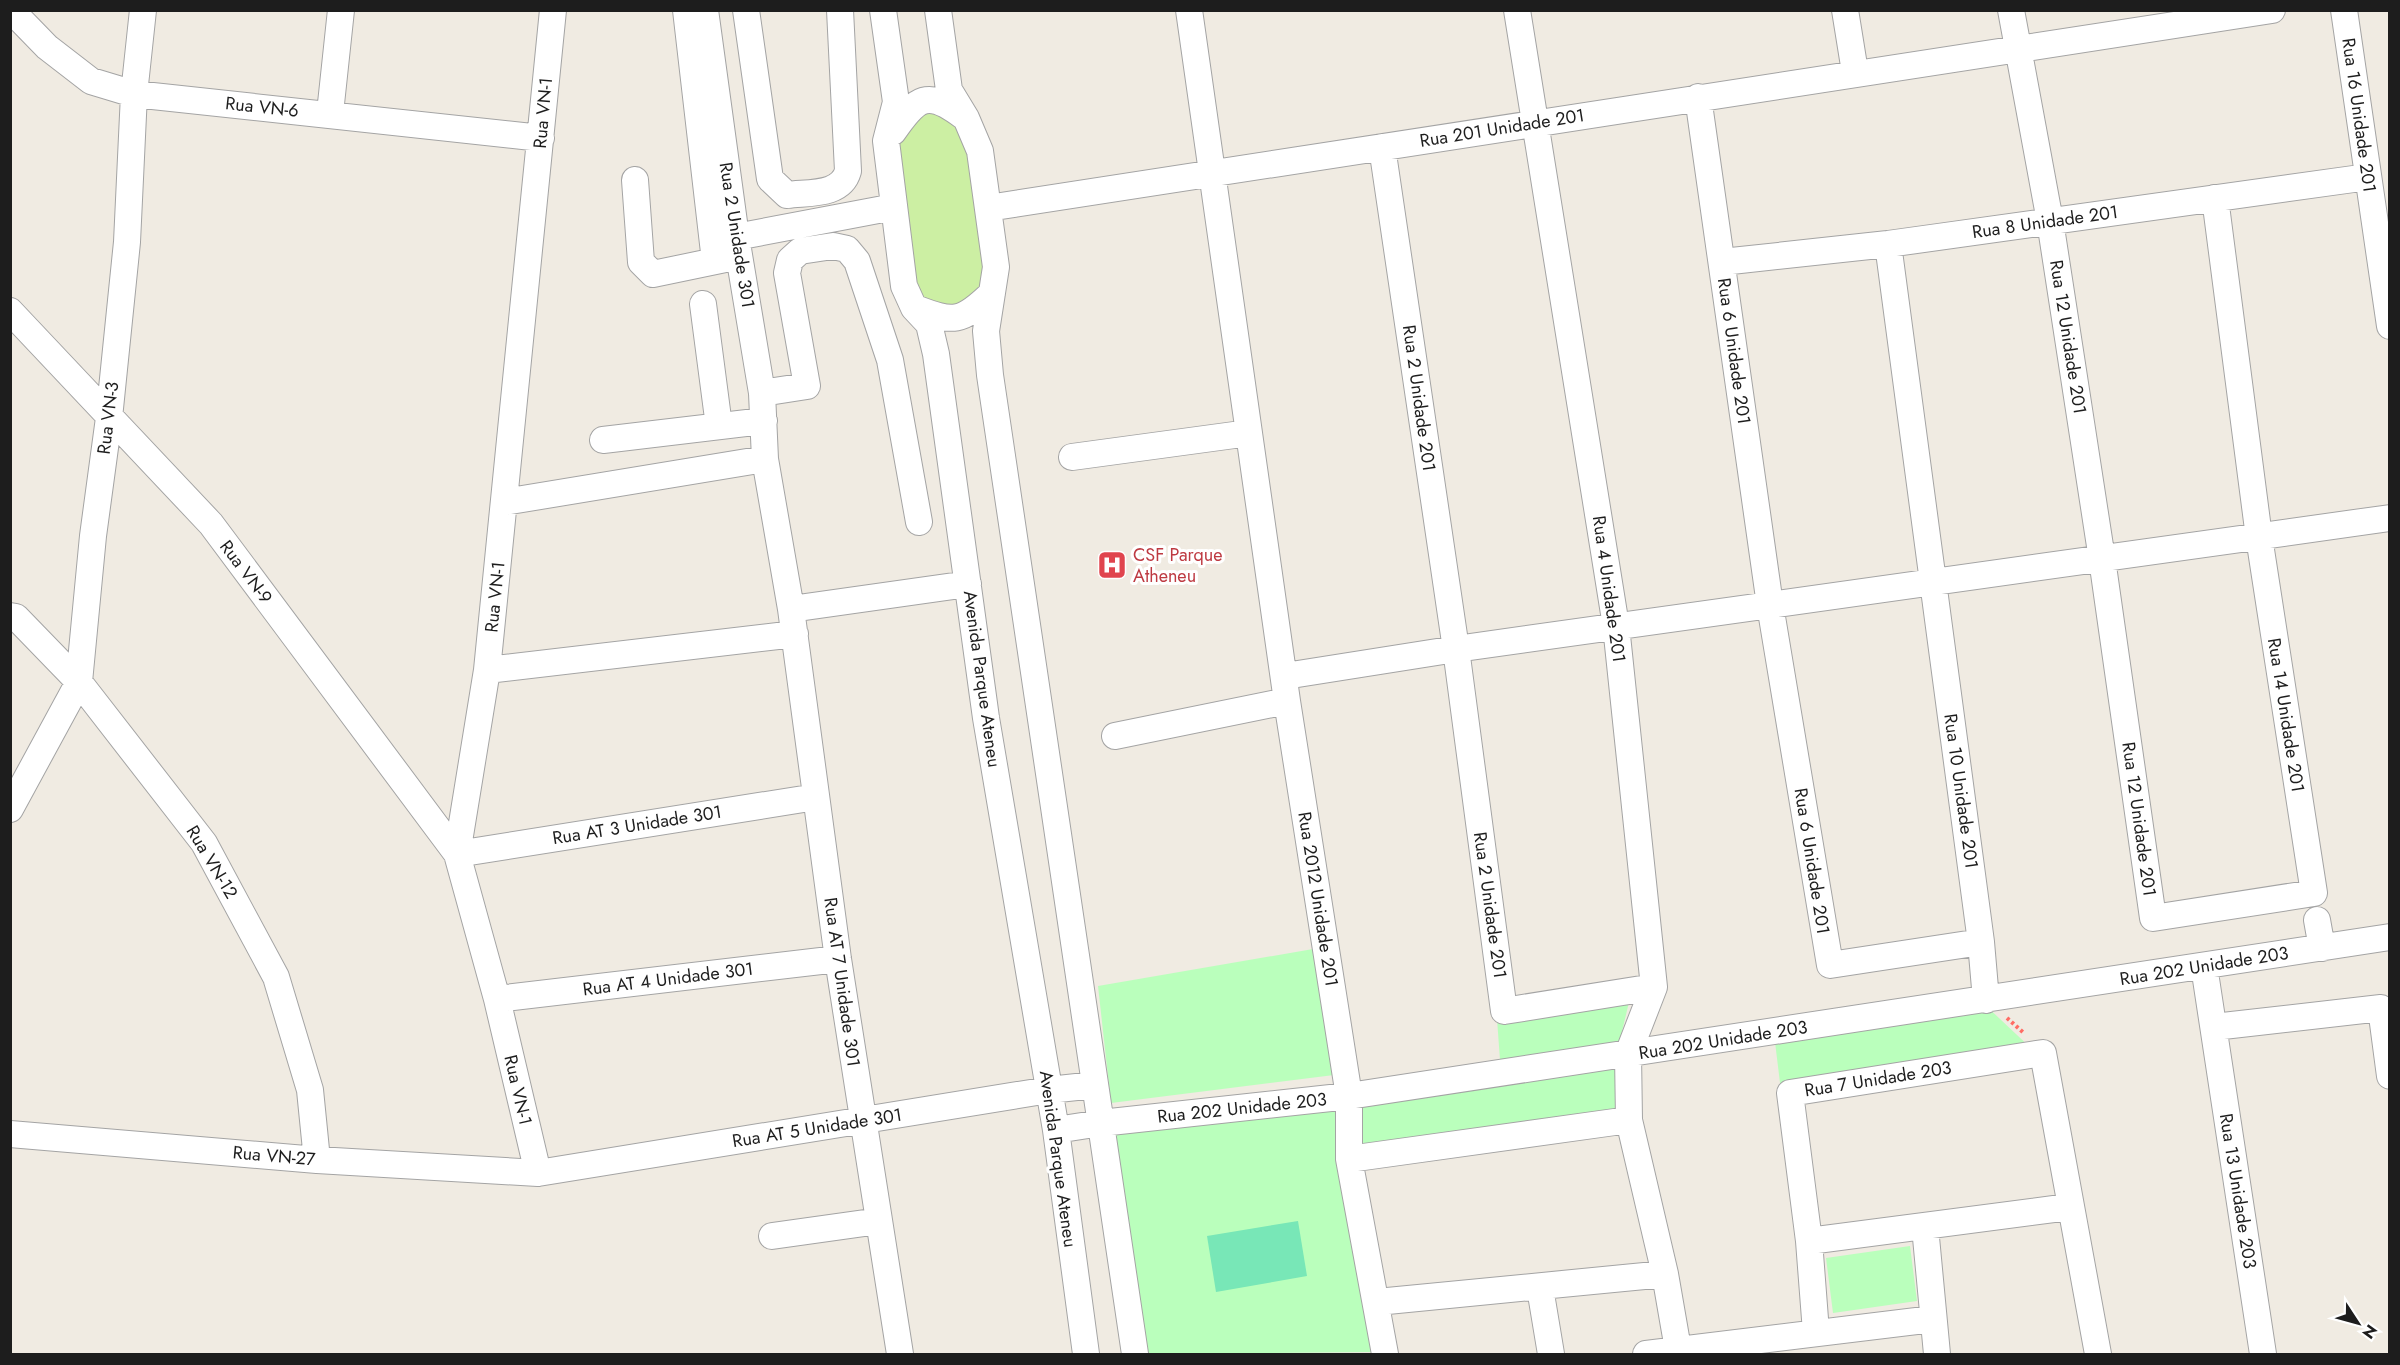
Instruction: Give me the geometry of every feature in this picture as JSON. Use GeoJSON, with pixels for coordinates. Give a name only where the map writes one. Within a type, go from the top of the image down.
{"type":"FeatureCollection","features":[{"type":"Feature","properties":{"kind":"street","name":"Rua VN-6"},"geometry":{"type":"LineString","coordinates":[[11,10],[46,46],[91,81],[134,94],[330,113],[541,138]]}},
{"type":"Feature","properties":{"kind":"street","name":"Rua VN-3"},"geometry":{"type":"LineString","coordinates":[[10,809],[79,682],[93,536],[109,418],[127,242],[134,94],[143,10]]}},
{"type":"Feature","properties":{"kind":"street"},"geometry":{"type":"LineString","coordinates":[[330,113],[341,10]]}},
{"type":"Feature","properties":{"kind":"street","name":"Rua VN-1"},"geometry":{"type":"LineString","coordinates":[[538,1173],[497,999],[457,854],[488,670],[553,10]]}},
{"type":"Feature","properties":{"kind":"street"},"geometry":{"type":"LineString","coordinates":[[686,10],[730,251]]}},
{"type":"Feature","properties":{"kind":"street","name":"Rua 2 Unidade 301"},"geometry":{"type":"LineString","coordinates":[[705,10],[730,251],[762,393],[765,459]]}},
{"type":"Feature","properties":{"kind":"street"},"geometry":{"type":"LineString","coordinates":[[746,10],[770,179],[787,195],[836,189],[845,181],[848,171],[840,10]]}},
{"type":"Feature","properties":{"kind":"street","name":"Avenida Parque Ateneu"},"geometry":{"type":"LineString","coordinates":[[883,10],[896,102],[886,141],[904,286],[914,308],[928,324],[936,354],[987,718],[1056,1130],[1086,1354]]}},
{"type":"Feature","properties":{"kind":"street"},"geometry":{"type":"LineString","coordinates":[[938,10],[949,90],[966,118],[980,151],[996,267],[986,330],[990,375],[1136,1354]]}},
{"type":"Feature","properties":{"kind":"street","name":"Rua 2012 Unidade 201"},"geometry":{"type":"LineString","coordinates":[[1189,10],[1286,688],[1349,1096],[1349,1159],[1385,1354]]}},
{"type":"Feature","properties":{"kind":"street","name":"Rua 4 Unidade 201"},"geometry":{"type":"LineString","coordinates":[[1517,10],[1616,626],[1654,987],[1628,1054]]}},
{"type":"Feature","properties":{"kind":"street"},"geometry":{"type":"LineString","coordinates":[[1845,10],[1855,72]]}},
{"type":"Feature","properties":{"kind":"street"},"geometry":{"type":"LineString","coordinates":[[2011,10],[2016,51],[2050,221]]}},
{"type":"Feature","properties":{"kind":"street","name":"Rua 201 Unidade 201"},"geometry":{"type":"LineString","coordinates":[[988,208],[1855,72],[2016,51],[2178,17],[2272,10]]}},
{"type":"Feature","properties":{"kind":"street","name":"Rua 16 Unidade 201"},"geometry":{"type":"LineString","coordinates":[[2344,10],[2368,177],[2383,238],[2390,326]]}},
{"type":"Feature","properties":{"kind":"street","name":"Rua 6 Unidade 201"},"geometry":{"type":"LineString","coordinates":[[1698,97],[1770,605],[1830,965],[1981,942]]}},
{"type":"Feature","properties":{"kind":"street"},"geometry":{"type":"LineString","coordinates":[[886,141],[910,107],[928,99],[945,102],[966,118]]}},
{"type":"Feature","properties":{"kind":"street","name":"Rua 2 Unidade 201"},"geometry":{"type":"LineString","coordinates":[[1382,147],[1456,648],[1504,1011],[1654,987]]}},
{"type":"Feature","properties":{"kind":"street","name":"Rua 8 Unidade 201"},"geometry":{"type":"LineString","coordinates":[[1722,262],[1888,244],[2368,177]]}},
{"type":"Feature","properties":{"kind":"street"},"geometry":{"type":"LineString","coordinates":[[635,180],[641,262],[653,273],[894,207]]}},
{"type":"Feature","properties":{"kind":"street","name":"Rua 14 Unidade 201"},"geometry":{"type":"LineString","coordinates":[[2215,198],[2259,537],[2314,893]]}},
{"type":"Feature","properties":{"kind":"street","name":"Rua 12 Unidade 201"},"geometry":{"type":"LineString","coordinates":[[2050,221],[2154,918],[2314,893]]}},
{"type":"Feature","properties":{"kind":"street","name":"Rua 10 Unidade 201"},"geometry":{"type":"LineString","coordinates":[[1888,244],[1981,942],[1986,1000]]}},
{"type":"Feature","properties":{"kind":"street"},"geometry":{"type":"LineString","coordinates":[[762,393],[807,386],[787,273],[790,260],[800,251],[833,246],[847,249],[857,261],[890,360],[919,522]]}},
{"type":"Feature","properties":{"kind":"street"},"geometry":{"type":"LineString","coordinates":[[914,308],[942,318],[970,315],[992,293]]}},
{"type":"Feature","properties":{"kind":"street"},"geometry":{"type":"LineString","coordinates":[[703,304],[720,426]]}},
{"type":"Feature","properties":{"kind":"street","name":"Rua VN-9"},"geometry":{"type":"LineString","coordinates":[[10,311],[211,524],[457,854]]}},
{"type":"Feature","properties":{"kind":"street"},"geometry":{"type":"LineString","coordinates":[[603,440],[764,421]]}},
{"type":"Feature","properties":{"kind":"street"},"geometry":{"type":"LineString","coordinates":[[1072,457],[1249,433]]}},
{"type":"Feature","properties":{"kind":"street"},"geometry":{"type":"LineString","coordinates":[[504,502],[765,459]]}},
{"type":"Feature","properties":{"kind":"street","name":"Rua AT 7 Unidade 301"},"geometry":{"type":"LineString","coordinates":[[765,459],[795,634],[838,959],[900,1354]]}},
{"type":"Feature","properties":{"kind":"street"},"geometry":{"type":"LineString","coordinates":[[1115,736],[1286,688],[1456,648],[2390,518]]}},
{"type":"Feature","properties":{"kind":"street"},"geometry":{"type":"LineString","coordinates":[[791,609],[968,584]]}},
{"type":"Feature","properties":{"kind":"street","name":"Rua VN-12"},"geometry":{"type":"LineString","coordinates":[[12,615],[79,682],[204,843],[276,977],[310,1090],[317,1160]]}},
{"type":"Feature","properties":{"kind":"street"},"geometry":{"type":"LineString","coordinates":[[488,670],[795,634]]}},
{"type":"Feature","properties":{"kind":"street","name":"Rua AT 3 Unidade 301"},"geometry":{"type":"LineString","coordinates":[[457,854],[816,797]]}},
{"type":"Feature","properties":{"kind":"street"},"geometry":{"type":"LineString","coordinates":[[2317,920],[2322,948]]}},
{"type":"Feature","properties":{"kind":"street","name":"Rua 202 Unidade 203"},"geometry":{"type":"LineString","coordinates":[[1056,1130],[1349,1096],[2390,938]]}},
{"type":"Feature","properties":{"kind":"street","name":"Rua AT 4 Unidade 301"},"geometry":{"type":"LineString","coordinates":[[497,999],[838,959]]}},
{"type":"Feature","properties":{"kind":"street","name":"Rua 13 Unidade 203"},"geometry":{"type":"LineString","coordinates":[[2205,966],[2263,1354]]}},
{"type":"Feature","properties":{"kind":"street"},"geometry":{"type":"LineString","coordinates":[[2214,1027],[2381,1008],[2390,1076]]}},
{"type":"Feature","properties":{"kind":"street"},"geometry":{"type":"LineString","coordinates":[[2043,1053],[2069,1207],[2098,1354]]}},
{"type":"Feature","properties":{"kind":"street","name":"Rua 7 Unidade 203"},"geometry":{"type":"LineString","coordinates":[[1816,1332],[1809,1241],[1790,1093],[2043,1053]]}},
{"type":"Feature","properties":{"kind":"street"},"geometry":{"type":"LineString","coordinates":[[1628,1054],[1629,1120],[1665,1274],[1678,1349]]}},
{"type":"Feature","properties":{"kind":"street","name":"Rua AT 5 Unidade 301"},"geometry":{"type":"LineString","coordinates":[[538,1173],[1049,1090],[1095,1085]]}},
{"type":"Feature","properties":{"kind":"street"},"geometry":{"type":"LineString","coordinates":[[1349,1159],[1629,1120]]}},
{"type":"Feature","properties":{"kind":"street","name":"Rua VN-27"},"geometry":{"type":"LineString","coordinates":[[10,1134],[317,1160],[538,1173]]}},
{"type":"Feature","properties":{"kind":"street"},"geometry":{"type":"LineString","coordinates":[[1809,1241],[2069,1207]]}},
{"type":"Feature","properties":{"kind":"street"},"geometry":{"type":"LineString","coordinates":[[772,1236],[879,1221]]}},
{"type":"Feature","properties":{"kind":"street"},"geometry":{"type":"LineString","coordinates":[[1925,1227],[1937,1354]]}},
{"type":"Feature","properties":{"kind":"street"},"geometry":{"type":"LineString","coordinates":[[1377,1302],[1540,1288],[1665,1274]]}},
{"type":"Feature","properties":{"kind":"street"},"geometry":{"type":"LineString","coordinates":[[1540,1288],[1551,1354]]}},
{"type":"Feature","properties":{"kind":"street"},"geometry":{"type":"LineString","coordinates":[[1646,1354],[1933,1319]]}},
{"type":"Feature","properties":{"kind":"path"},"geometry":{"type":"LineString","coordinates":[[1986,1000],[2019,1027],[2043,1053]]}},
{"type":"Feature","properties":{"kind":"green space"},"geometry":{"type":"Polygon","coordinates":[[[931,108],[962,124],[986,270],[977,292],[963,303],[955,305],[939,304],[917,291],[895,133],[931,108]]]}},
{"type":"Feature","properties":{"kind":"green space"},"geometry":{"type":"Polygon","coordinates":[[[1313,949],[1334,1075],[1111,1103],[1098,986],[1313,949]]]}},
{"type":"Feature","properties":{"kind":"green space"},"geometry":{"type":"Polygon","coordinates":[[[1630,998],[1619,1044],[1500,1060],[1497,1019],[1630,998]]]}},
{"type":"Feature","properties":{"kind":"green space"},"geometry":{"type":"Polygon","coordinates":[[[1982,1002],[2034,1051],[1781,1091],[1775,1042],[1982,1002]]]}},
{"type":"Feature","properties":{"kind":"green space"},"geometry":{"type":"Polygon","coordinates":[[[1618,1061],[1620,1111],[1362,1151],[1358,1106],[1618,1061]]]}},
{"type":"Feature","properties":{"kind":"green space"},"geometry":{"type":"Polygon","coordinates":[[[1339,1102],[1376,1352],[1144,1354],[1114,1131],[1339,1102]]]}},
{"type":"Feature","properties":{"kind":"green space"},"geometry":{"type":"Polygon","coordinates":[[[1298,1221],[1307,1276],[1216,1292],[1207,1236],[1298,1221]]]}},
{"type":"Feature","properties":{"kind":"green space"},"geometry":{"type":"Polygon","coordinates":[[[1910,1246],[1917,1301],[1833,1313],[1826,1258],[1910,1246]]]}},
{"type":"Feature","properties":{"kind":"place","name":"CSF Parque Atheneu"},"geometry":{"type":"Point","coordinates":[1112,565]}}]}
